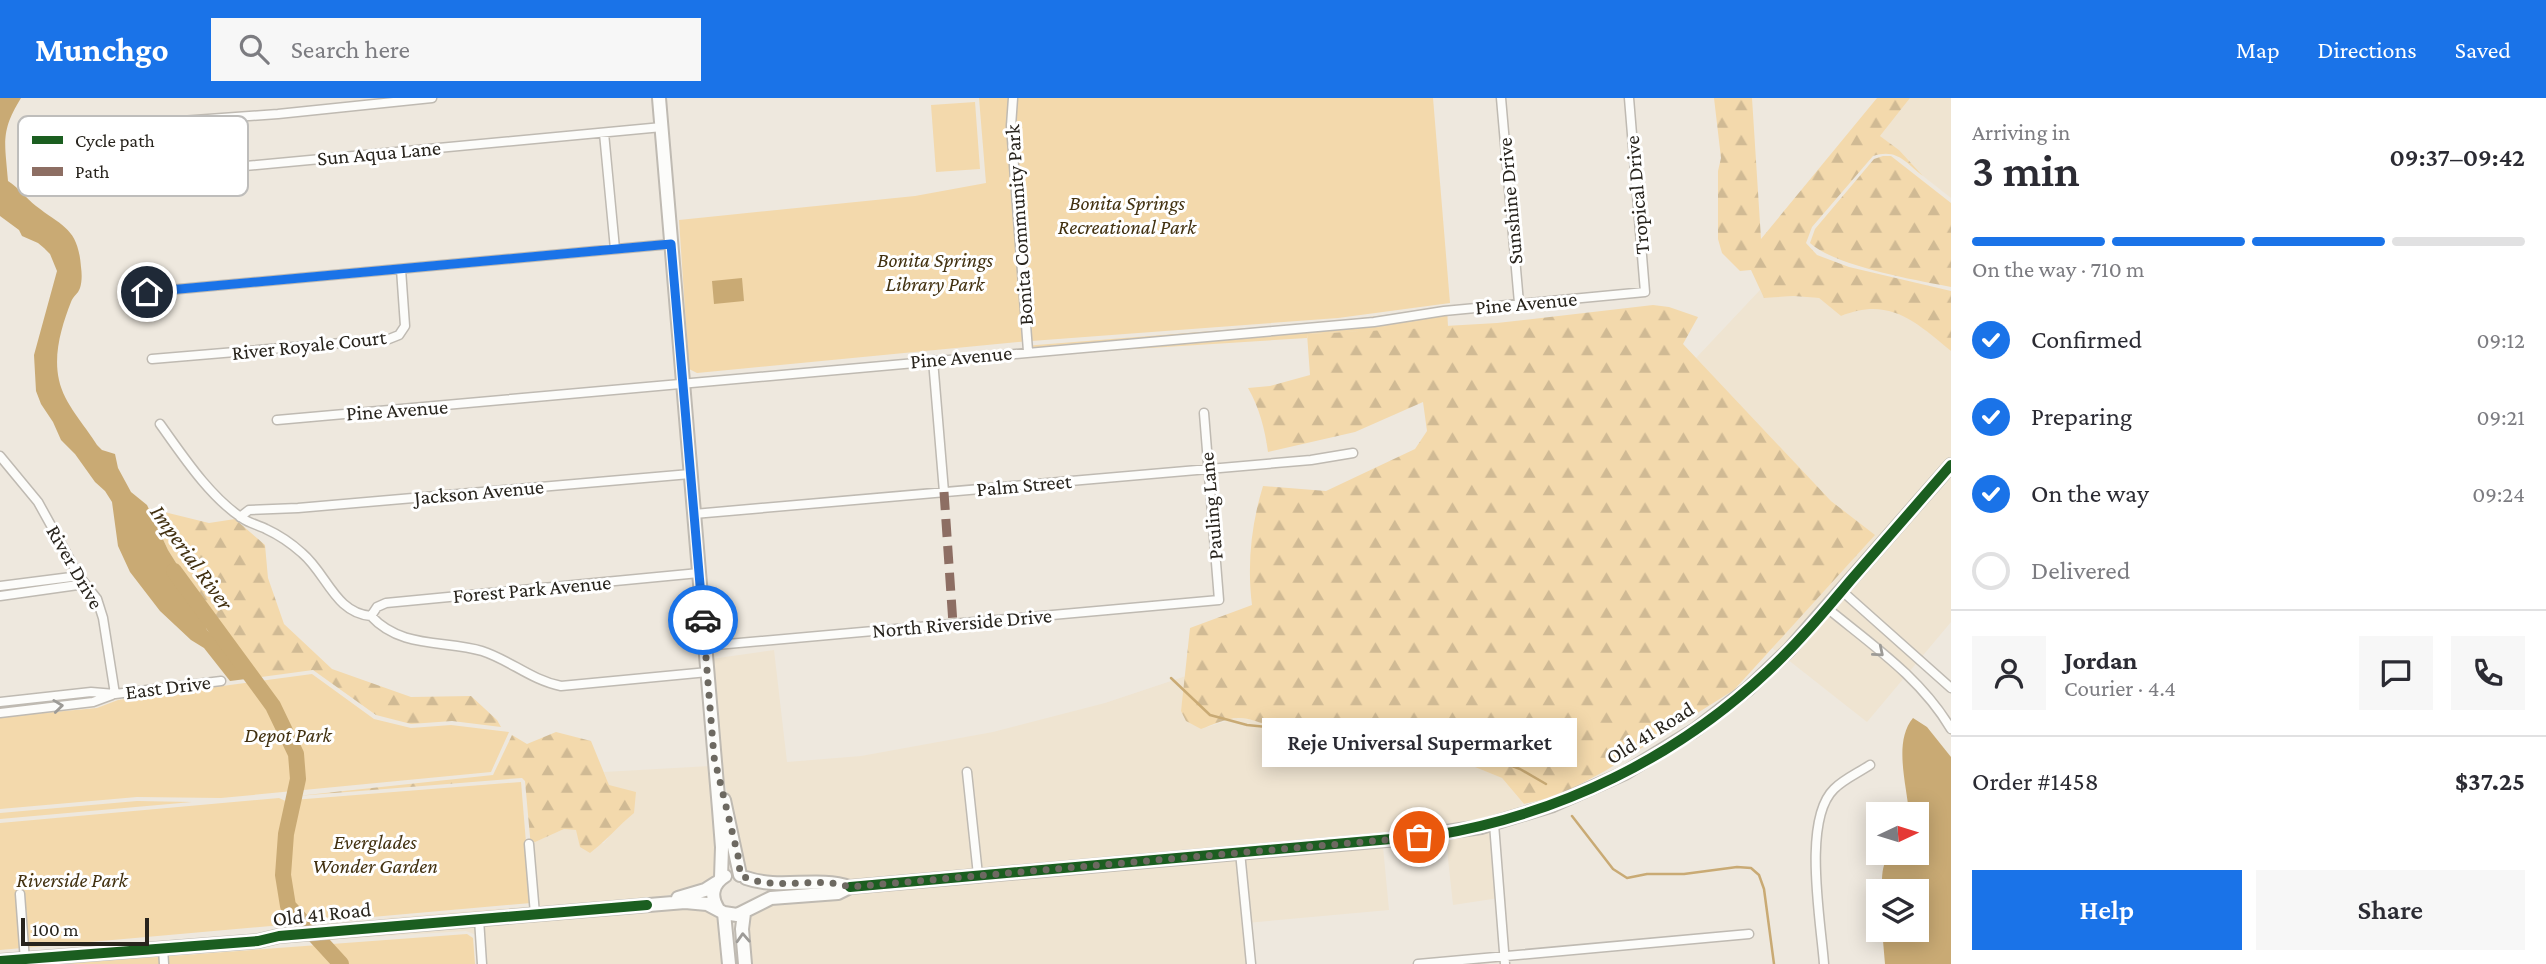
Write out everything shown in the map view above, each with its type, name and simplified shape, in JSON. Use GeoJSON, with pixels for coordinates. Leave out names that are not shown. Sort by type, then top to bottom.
{"type":"FeatureCollection","features":[{"type":"Feature","properties":{"kind":"street"},"geometry":{"type":"LineString","coordinates":[[248,116],[432,98]]}},
{"type":"Feature","properties":{"kind":"street"},"geometry":{"type":"LineString","coordinates":[[659,98],[722,847],[713,897],[721,911],[729,964]]}},
{"type":"Feature","properties":{"kind":"street","name":"Bonita Community Park"},"geometry":{"type":"LineString","coordinates":[[1013,98],[1011,125],[1028,351]]}},
{"type":"Feature","properties":{"kind":"street","name":"Sunshine Drive"},"geometry":{"type":"LineString","coordinates":[[1501,98],[1518,303]]}},
{"type":"Feature","properties":{"kind":"street","name":"Tropical Drive"},"geometry":{"type":"LineString","coordinates":[[1629,98],[1645,292]]}},
{"type":"Feature","properties":{"kind":"street","name":"Sun Aqua Lane"},"geometry":{"type":"LineString","coordinates":[[248,166],[662,127]]}},
{"type":"Feature","properties":{"kind":"street"},"geometry":{"type":"LineString","coordinates":[[604,132],[615,250]]}},
{"type":"Feature","properties":{"kind":"street"},"geometry":{"type":"LineString","coordinates":[[147,292],[671,244]]}},
{"type":"Feature","properties":{"kind":"street","name":"River Royale Court"},"geometry":{"type":"LineString","coordinates":[[152,359],[389,339],[399,335],[405,326],[401,269]]}},
{"type":"Feature","properties":{"kind":"street","name":"Pine Avenue"},"geometry":{"type":"LineString","coordinates":[[277,420],[1374,322],[1444,311],[1645,292]]}},
{"type":"Feature","properties":{"kind":"street"},"geometry":{"type":"LineString","coordinates":[[933,360],[944,492]]}},
{"type":"Feature","properties":{"kind":"street","name":"Pauling Lane"},"geometry":{"type":"LineString","coordinates":[[1204,413],[1219,600]]}},
{"type":"Feature","properties":{"kind":"street"},"geometry":{"type":"LineString","coordinates":[[160,424],[205,482],[240,517],[265,528],[306,556],[345,606],[362,615],[372,616],[377,623],[418,642],[480,650],[540,681],[561,686],[708,672]]}},
{"type":"Feature","properties":{"kind":"street","name":"Palm Street"},"geometry":{"type":"LineString","coordinates":[[694,514],[1311,460],[1353,453]]}},
{"type":"Feature","properties":{"kind":"street","name":"River Drive"},"geometry":{"type":"LineString","coordinates":[[0,456],[38,502],[79,576],[97,599],[103,618],[115,694]]}},
{"type":"Feature","properties":{"kind":"street","name":"Old 41 Road"},"geometry":{"type":"LineString","coordinates":[[746,911],[771,898],[838,892],[850,887],[1398,839],[1494,824],[1553,805],[1603,784],[1657,754],[1695,730],[1748,689],[1790,650],[1951,465]]}},
{"type":"Feature","properties":{"kind":"street","name":"Jackson Avenue"},"geometry":{"type":"LineString","coordinates":[[240,517],[249,510],[690,474]]}},
{"type":"Feature","properties":{"kind":"street"},"geometry":{"type":"LineString","coordinates":[[265,528],[268,510]]}},
{"type":"Feature","properties":{"kind":"street","name":"Forest Park Avenue"},"geometry":{"type":"LineString","coordinates":[[372,616],[377,607],[386,603],[699,573]]}},
{"type":"Feature","properties":{"kind":"street"},"geometry":{"type":"LineString","coordinates":[[0,586],[79,576]]}},
{"type":"Feature","properties":{"kind":"street"},"geometry":{"type":"LineString","coordinates":[[0,596],[85,584]]}},
{"type":"Feature","properties":{"kind":"street"},"geometry":{"type":"LineString","coordinates":[[1842,591],[1951,688]]}},
{"type":"Feature","properties":{"kind":"street","name":"North Riverside Drive"},"geometry":{"type":"LineString","coordinates":[[705,646],[1219,600]]}},
{"type":"Feature","properties":{"kind":"street"},"geometry":{"type":"LineString","coordinates":[[1827,608],[1918,684],[1947,714],[1951,729]]}},
{"type":"Feature","properties":{"kind":"street","name":"East Drive"},"geometry":{"type":"LineString","coordinates":[[0,702],[91,692],[115,694],[221,681]]}},
{"type":"Feature","properties":{"kind":"street","name":"East Drive"},"geometry":{"type":"LineString","coordinates":[[0,713],[93,702],[115,694]]}},
{"type":"Feature","properties":{"kind":"street"},"geometry":{"type":"LineString","coordinates":[[714,757],[743,876],[753,889],[754,896],[746,911],[742,929],[745,964]]}},
{"type":"Feature","properties":{"kind":"street"},"geometry":{"type":"LineString","coordinates":[[1824,964],[1816,829],[1823,807],[1834,789],[1870,765]]}},
{"type":"Feature","properties":{"kind":"street"},"geometry":{"type":"LineString","coordinates":[[967,772],[978,875]]}},
{"type":"Feature","properties":{"kind":"street"},"geometry":{"type":"LineString","coordinates":[[1494,824],[1505,960]]}},
{"type":"Feature","properties":{"kind":"street"},"geometry":{"type":"LineString","coordinates":[[529,844],[535,914]]}},
{"type":"Feature","properties":{"kind":"street"},"geometry":{"type":"LineString","coordinates":[[1240,852],[1251,964]]}},
{"type":"Feature","properties":{"kind":"street"},"geometry":{"type":"LineString","coordinates":[[718,881],[733,874],[743,876]]}},
{"type":"Feature","properties":{"kind":"street","name":"Old 41 Road"},"geometry":{"type":"LineString","coordinates":[[743,876],[762,884],[835,882],[850,887]]}},
{"type":"Feature","properties":{"kind":"street","name":"Old 41 Road"},"geometry":{"type":"LineString","coordinates":[[647,905],[705,890],[718,881]]}},
{"type":"Feature","properties":{"kind":"street"},"geometry":{"type":"LineString","coordinates":[[20,894],[25,958]]}},
{"type":"Feature","properties":{"kind":"street","name":"Old 41 Road"},"geometry":{"type":"LineString","coordinates":[[0,961],[247,935],[337,932],[685,902],[707,904],[721,911]]}},
{"type":"Feature","properties":{"kind":"street"},"geometry":{"type":"LineString","coordinates":[[721,911],[737,915],[746,911]]}},
{"type":"Feature","properties":{"kind":"street"},"geometry":{"type":"LineString","coordinates":[[479,919],[482,964]]}},
{"type":"Feature","properties":{"kind":"street"},"geometry":{"type":"LineString","coordinates":[[1418,964],[1505,960],[1749,934]]}},
{"type":"Feature","properties":{"kind":"street","name":"Old 41 Road"},"geometry":{"type":"LineString","coordinates":[[0,954],[25,958],[258,941],[279,936]]}},
{"type":"Feature","properties":{"kind":"street"},"geometry":{"type":"LineString","coordinates":[[163,948],[164,964]]}},
{"type":"Feature","properties":{"kind":"shaded area"},"geometry":{"type":"Polygon","coordinates":[[[0,98],[21,98],[5,138],[8,181],[18,189],[18,196],[25,196],[73,236],[82,272],[81,286],[68,311],[58,350],[57,370],[62,389],[70,406],[97,445],[102,450],[115,454],[118,468],[131,492],[147,505],[168,550],[183,574],[192,607],[202,617],[207,630],[212,634],[225,636],[233,655],[254,678],[230,681],[204,648],[191,640],[160,611],[130,572],[118,546],[112,502],[61,440],[36,391],[34,355],[57,271],[50,254],[44,248],[22,236],[19,230],[0,216],[0,98]]]}},
{"type":"Feature","properties":{"kind":"shaded area"},"geometry":{"type":"Polygon","coordinates":[[[1910,98],[1951,98],[1951,198],[1880,136],[1910,98]]]}},
{"type":"Feature","properties":{"kind":"shaded area"},"geometry":{"type":"Polygon","coordinates":[[[742,278],[744,301],[714,304],[712,281],[742,278]]]}},
{"type":"Feature","properties":{"kind":"shaded area"},"geometry":{"type":"Polygon","coordinates":[[[1760,290],[1764,298],[1819,298],[1841,316],[1858,309],[1886,309],[1914,320],[1951,351],[1951,458],[1779,653],[1772,648],[1874,535],[1831,501],[1696,358],[1760,290]]]}},
{"type":"Feature","properties":{"kind":"shaded area"},"geometry":{"type":"Polygon","coordinates":[[[1951,472],[1951,622],[1867,722],[1787,659],[1951,472]]]}},
{"type":"Feature","properties":{"kind":"shaded area"},"geometry":{"type":"Polygon","coordinates":[[[774,650],[787,762],[861,756],[993,732],[1105,703],[1186,676],[1181,711],[1201,729],[1236,718],[1253,720],[1288,733],[1309,733],[1334,742],[1414,746],[1438,752],[1502,778],[1523,803],[1514,812],[1492,819],[1435,830],[853,882],[784,880],[749,874],[745,871],[719,757],[711,659],[774,650]]]}},
{"type":"Feature","properties":{"kind":"shaded area"},"geometry":{"type":"Polygon","coordinates":[[[1913,718],[1927,727],[1951,757],[1951,964],[1885,964],[1883,942],[1929,942],[1929,879],[1882,879],[1884,865],[1929,865],[1929,802],[1907,802],[1902,751],[1907,728],[1913,718]]]}},
{"type":"Feature","properties":{"kind":"shaded area"},"geometry":{"type":"Polygon","coordinates":[[[710,766],[717,847],[716,876],[702,886],[646,901],[380,923],[385,918],[532,906],[533,843],[564,829],[577,830],[580,847],[604,843],[616,827],[633,813],[609,785],[604,772],[710,766]]]}},
{"type":"Feature","properties":{"kind":"shaded area"},"geometry":{"type":"Polygon","coordinates":[[[1501,826],[1492,835],[1499,898],[1453,905],[1446,840],[1383,847],[1389,910],[1246,923],[1250,964],[750,964],[747,929],[750,914],[772,903],[850,892],[1501,826]]]}},
{"type":"Feature","properties":{"kind":"shaded area"},"geometry":{"type":"Polygon","coordinates":[[[684,907],[705,909],[719,916],[724,964],[480,964],[476,935],[466,931],[322,940],[319,937],[684,907]]]}},
{"type":"Feature","properties":{"kind":"green space","name":"Bonita Springs Recreational Park"},"geometry":{"type":"Polygon","coordinates":[[[979,98],[1433,98],[1450,303],[1338,318],[1018,342],[697,373],[689,369],[679,220],[915,196],[986,183],[979,98]]]}},
{"type":"Feature","properties":{"kind":"green space"},"geometry":{"type":"Polygon","coordinates":[[[1714,98],[1752,98],[1761,239],[1877,98],[1910,98],[1880,136],[1899,150],[1923,176],[1895,155],[1873,156],[1812,227],[1806,243],[1817,255],[1849,267],[1951,291],[1951,351],[1926,330],[1901,315],[1888,311],[1874,309],[1841,316],[1819,298],[1764,298],[1751,270],[1740,271],[1722,253],[1718,239],[1718,171],[1721,158],[1714,98]]]}},
{"type":"Feature","properties":{"kind":"green space"},"geometry":{"type":"Polygon","coordinates":[[[975,102],[980,169],[936,172],[931,105],[975,102]]]}},
{"type":"Feature","properties":{"kind":"green space"},"geometry":{"type":"Polygon","coordinates":[[[1891,156],[1951,203],[1951,287],[1856,265],[1838,259],[1810,243],[1815,229],[1874,159],[1891,156]]]}},
{"type":"Feature","properties":{"kind":"green space"},"geometry":{"type":"Polygon","coordinates":[[[1653,305],[1669,307],[1698,317],[1683,344],[1831,501],[1875,535],[1734,690],[1605,771],[1558,796],[1524,804],[1502,778],[1438,752],[1414,746],[1334,742],[1332,745],[1316,736],[1286,732],[1244,718],[1229,719],[1201,729],[1186,721],[1181,711],[1190,628],[1252,605],[1251,545],[1263,486],[1326,491],[1415,449],[1427,431],[1423,402],[1355,432],[1268,452],[1261,419],[1248,388],[1270,386],[1310,375],[1307,334],[1497,323],[1653,305]]]}},
{"type":"Feature","properties":{"kind":"green space"},"geometry":{"type":"Polygon","coordinates":[[[1447,307],[1448,327],[1307,334],[1307,338],[1024,356],[1024,346],[1338,321],[1447,307]]]}},
{"type":"Feature","properties":{"kind":"green space"},"geometry":{"type":"Polygon","coordinates":[[[148,508],[209,523],[235,519],[265,545],[268,578],[284,624],[332,669],[411,697],[471,696],[501,727],[452,721],[411,724],[376,715],[313,670],[254,678],[233,655],[229,642],[207,630],[192,608],[183,574],[148,508]]]}},
{"type":"Feature","properties":{"kind":"green space","name":"Depot Park"},"geometry":{"type":"Polygon","coordinates":[[[312,674],[374,719],[411,728],[451,725],[509,732],[491,772],[221,798],[137,797],[0,809],[0,717],[97,708],[118,700],[312,674]]]}},
{"type":"Feature","properties":{"kind":"green space"},"geometry":{"type":"Polygon","coordinates":[[[556,732],[591,741],[609,785],[636,792],[634,813],[590,853],[580,847],[576,830],[564,829],[533,843],[531,848],[525,781],[522,778],[297,796],[493,775],[512,735],[527,744],[556,732]]]}},
{"type":"Feature","properties":{"kind":"green space"},"geometry":{"type":"Polygon","coordinates":[[[521,782],[531,903],[0,950],[0,823],[279,798],[292,804],[293,800],[521,782]]]}},
{"type":"Feature","properties":{"kind":"green space"},"geometry":{"type":"Polygon","coordinates":[[[137,801],[192,802],[0,819],[0,813],[137,801]]]}},
{"type":"Feature","properties":{"kind":"green space"},"geometry":{"type":"Polygon","coordinates":[[[467,934],[473,938],[475,964],[63,964],[467,934]]]}},
{"type":"Feature","properties":{"kind":"waterway","name":"Imperial River"},"geometry":{"type":"LineString","coordinates":[[174,571],[273,706],[296,754],[298,779],[286,834],[283,875],[288,906],[341,964]]}},
{"type":"Feature","properties":{"kind":"waterway"},"geometry":{"type":"LineString","coordinates":[[1171,678],[1210,715],[1247,725],[1459,746],[1520,769],[1546,784]]}},
{"type":"Feature","properties":{"kind":"waterway"},"geometry":{"type":"LineString","coordinates":[[1572,816],[1613,869],[1627,878],[1647,874],[1684,874],[1737,867],[1751,868],[1759,875],[1764,889],[1774,964]]}},
{"type":"Feature","properties":{"kind":"marked path"},"geometry":{"type":"LineString","coordinates":[[944,492],[953,624]]}},
{"type":"Feature","properties":{"kind":"cycle path"},"geometry":{"type":"LineString","coordinates":[[850,887],[1436,835],[1527,813],[1571,797],[1655,756],[1695,730],[1768,671],[1951,465]]}},
{"type":"Feature","properties":{"kind":"cycle path"},"geometry":{"type":"LineString","coordinates":[[0,961],[258,941],[279,936],[647,905]]}},
{"type":"Feature","properties":{"kind":"way so far"},"geometry":{"type":"LineString","coordinates":[[703,620],[714,757],[739,860],[740,875],[762,884],[835,882],[850,887],[1419,837]]}},
{"type":"Feature","properties":{"kind":"place","name":"Reje Universal Supermarket"},"geometry":{"type":"Point","coordinates":[1419,837]}},
{"type":"Feature","properties":{"kind":"route"},"geometry":{"type":"LineString","coordinates":[[147,292],[671,244],[703,620]]}},
{"type":"Feature","properties":{"kind":"park label","name":"Bonita Springs Library Park"},"geometry":{"type":"Point","coordinates":[935,272]}},
{"type":"Feature","properties":{"kind":"park label","name":"Everglades Wonder Garden"},"geometry":{"type":"Point","coordinates":[375,854]}},
{"type":"Feature","properties":{"kind":"park label","name":"Riverside Park"},"geometry":{"type":"Point","coordinates":[72,880]}}]}
